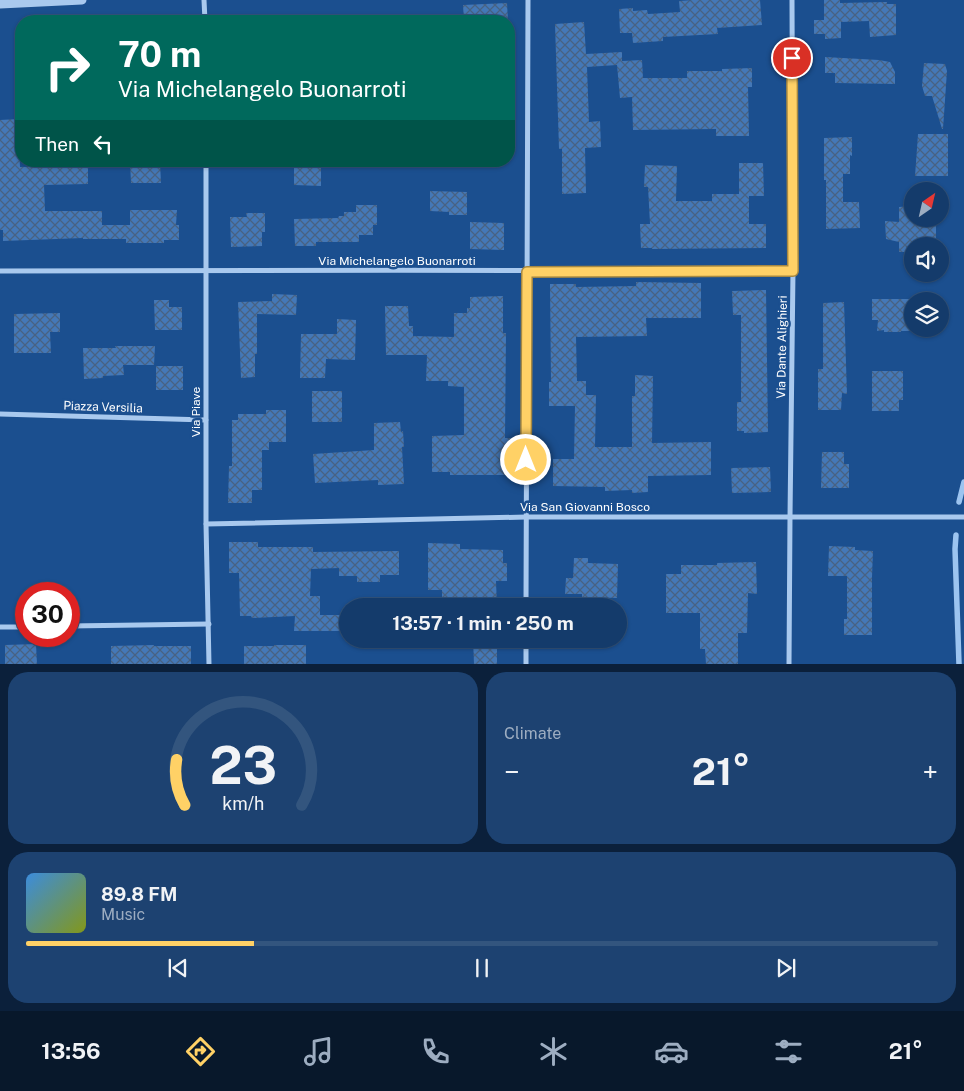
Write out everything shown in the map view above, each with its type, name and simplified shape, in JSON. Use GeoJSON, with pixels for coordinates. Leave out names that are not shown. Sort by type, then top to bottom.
{"type":"FeatureCollection","features":[{"type":"Feature","properties":{"kind":"street"},"geometry":{"type":"LineString","coordinates":[[0,4],[82,0]]}},
{"type":"Feature","properties":{"kind":"street"},"geometry":{"type":"LineString","coordinates":[[204,0],[204,15]]}},
{"type":"Feature","properties":{"kind":"street"},"geometry":{"type":"LineString","coordinates":[[526,598],[528,0]]}},
{"type":"Feature","properties":{"kind":"street","name":"Via Dante Alighieri"},"geometry":{"type":"LineString","coordinates":[[789,664],[793,271],[792,0]]}},
{"type":"Feature","properties":{"kind":"street","name":"Via Piave"},"geometry":{"type":"LineString","coordinates":[[206,167],[206,524],[209,664]]}},
{"type":"Feature","properties":{"kind":"street","name":"Via Michelangelo Buonarroti"},"geometry":{"type":"LineString","coordinates":[[0,271],[206,269],[527,272],[793,271]]}},
{"type":"Feature","properties":{"kind":"street","name":"Piazza Versilia"},"geometry":{"type":"LineString","coordinates":[[0,414],[206,420]]}},
{"type":"Feature","properties":{"kind":"street","name":"Via San Giovanni Bosco"},"geometry":{"type":"LineString","coordinates":[[206,524],[526,517],[964,517]]}},
{"type":"Feature","properties":{"kind":"street"},"geometry":{"type":"LineString","coordinates":[[80,626],[209,624]]}},
{"type":"Feature","properties":{"kind":"street"},"geometry":{"type":"LineString","coordinates":[[0,627],[15,627]]}},
{"type":"Feature","properties":{"kind":"street"},"geometry":{"type":"LineString","coordinates":[[526,648],[526,664]]}},
{"type":"Feature","properties":{"kind":"building"},"geometry":{"type":"Polygon","coordinates":[[[760,0],[762,25],[717,28],[718,34],[663,37],[663,41],[633,43],[632,33],[620,33],[619,9],[647,10],[648,14],[680,12],[679,1],[760,0]]]}},
{"type":"Feature","properties":{"kind":"building"},"geometry":{"type":"Polygon","coordinates":[[[824,0],[840,0],[840,3],[887,2],[887,4],[896,4],[896,35],[870,37],[869,21],[841,22],[841,38],[825,39],[825,34],[814,34],[814,20],[824,20],[824,0]]]}},
{"type":"Feature","properties":{"kind":"building"},"geometry":{"type":"Polygon","coordinates":[[[507,3],[508,15],[464,15],[463,5],[507,3]]]}},
{"type":"Feature","properties":{"kind":"building"},"geometry":{"type":"Polygon","coordinates":[[[584,22],[586,54],[622,52],[622,61],[642,60],[643,78],[687,78],[687,71],[722,71],[722,69],[752,68],[752,87],[748,87],[749,136],[716,136],[716,129],[633,130],[632,97],[620,98],[617,65],[587,67],[589,122],[600,121],[601,147],[585,148],[586,193],[562,194],[562,149],[559,149],[555,24],[584,22]]]}},
{"type":"Feature","properties":{"kind":"building"},"geometry":{"type":"Polygon","coordinates":[[[825,57],[890,62],[895,72],[895,84],[835,83],[835,73],[825,73],[825,57]]]}},
{"type":"Feature","properties":{"kind":"building"},"geometry":{"type":"Polygon","coordinates":[[[924,63],[945,64],[947,71],[943,129],[932,96],[925,96],[922,86],[924,63]]]}},
{"type":"Feature","properties":{"kind":"building"},"geometry":{"type":"Polygon","coordinates":[[[15,119],[15,167],[88,167],[88,184],[44,185],[45,211],[102,211],[102,225],[130,225],[130,210],[177,210],[176,225],[179,225],[179,240],[164,240],[164,243],[126,243],[126,239],[83,238],[3,241],[3,230],[0,230],[0,120],[15,119]]]}},
{"type":"Feature","properties":{"kind":"building"},"geometry":{"type":"Polygon","coordinates":[[[918,134],[948,134],[948,176],[915,176],[918,134]]]}},
{"type":"Feature","properties":{"kind":"building"},"geometry":{"type":"Polygon","coordinates":[[[852,137],[850,174],[843,174],[843,202],[859,202],[860,228],[826,229],[824,138],[852,137]]]}},
{"type":"Feature","properties":{"kind":"building"},"geometry":{"type":"Polygon","coordinates":[[[739,163],[763,163],[764,196],[749,196],[749,224],[766,224],[766,248],[641,248],[640,224],[650,224],[648,187],[644,187],[645,165],[677,166],[676,201],[712,201],[712,194],[739,194],[739,163]]]}},
{"type":"Feature","properties":{"kind":"building"},"geometry":{"type":"Polygon","coordinates":[[[130,167],[160,167],[161,183],[131,183],[130,167]]]}},
{"type":"Feature","properties":{"kind":"building"},"geometry":{"type":"Polygon","coordinates":[[[294,167],[321,167],[321,186],[294,185],[294,167]]]}},
{"type":"Feature","properties":{"kind":"building"},"geometry":{"type":"Polygon","coordinates":[[[430,191],[467,192],[467,215],[449,215],[449,212],[430,211],[430,191]]]}},
{"type":"Feature","properties":{"kind":"building"},"geometry":{"type":"Polygon","coordinates":[[[356,205],[377,205],[377,225],[373,225],[373,235],[359,235],[359,242],[316,242],[316,246],[295,246],[294,219],[338,218],[339,216],[344,216],[344,212],[356,212],[356,205]]]}},
{"type":"Feature","properties":{"kind":"building"},"geometry":{"type":"Polygon","coordinates":[[[899,207],[904,207],[904,228],[936,228],[936,237],[904,237],[904,252],[899,252],[899,242],[886,239],[885,221],[899,222],[899,207]]]}},
{"type":"Feature","properties":{"kind":"building"},"geometry":{"type":"Polygon","coordinates":[[[246,213],[265,213],[265,232],[262,232],[262,246],[231,247],[230,217],[247,217],[246,213]]]}},
{"type":"Feature","properties":{"kind":"building"},"geometry":{"type":"Polygon","coordinates":[[[470,222],[504,223],[504,250],[470,249],[470,222]]]}},
{"type":"Feature","properties":{"kind":"building"},"geometry":{"type":"Polygon","coordinates":[[[636,282],[701,283],[701,318],[646,318],[647,336],[576,337],[577,381],[586,381],[586,395],[596,395],[595,447],[632,447],[632,396],[635,396],[635,375],[653,376],[652,443],[711,442],[711,475],[648,476],[648,492],[632,493],[632,490],[605,491],[605,487],[553,486],[553,459],[574,459],[575,406],[549,406],[549,382],[551,382],[550,284],[576,284],[576,287],[636,286],[636,282]]]}},
{"type":"Feature","properties":{"kind":"building"},"geometry":{"type":"Polygon","coordinates":[[[766,290],[768,432],[744,433],[744,431],[737,431],[737,402],[741,402],[741,315],[733,315],[732,291],[766,290]]]}},
{"type":"Feature","properties":{"kind":"building"},"geometry":{"type":"Polygon","coordinates":[[[272,294],[297,295],[296,315],[257,314],[255,377],[241,378],[238,302],[272,301],[272,294]]]}},
{"type":"Feature","properties":{"kind":"building"},"geometry":{"type":"Polygon","coordinates":[[[503,296],[503,333],[506,333],[505,438],[511,438],[511,473],[508,473],[508,475],[450,475],[450,472],[432,472],[432,436],[464,435],[464,387],[448,386],[448,381],[426,381],[427,355],[386,355],[385,306],[408,306],[409,326],[413,326],[413,336],[454,337],[454,313],[467,313],[467,308],[470,308],[470,297],[503,296]]]}},
{"type":"Feature","properties":{"kind":"building"},"geometry":{"type":"Polygon","coordinates":[[[872,299],[904,299],[904,331],[877,331],[878,320],[872,320],[872,299]]]}},
{"type":"Feature","properties":{"kind":"building"},"geometry":{"type":"Polygon","coordinates":[[[154,300],[169,300],[169,307],[182,307],[182,330],[155,330],[154,300]]]}},
{"type":"Feature","properties":{"kind":"building"},"geometry":{"type":"Polygon","coordinates":[[[844,302],[847,394],[842,393],[841,410],[818,410],[818,369],[823,369],[823,303],[844,302]]]}},
{"type":"Feature","properties":{"kind":"building"},"geometry":{"type":"Polygon","coordinates":[[[60,313],[60,332],[50,332],[51,353],[14,353],[14,314],[60,313]]]}},
{"type":"Feature","properties":{"kind":"building"},"geometry":{"type":"Polygon","coordinates":[[[337,319],[356,320],[355,360],[326,359],[325,378],[300,378],[301,334],[337,334],[337,319]]]}},
{"type":"Feature","properties":{"kind":"building"},"geometry":{"type":"Polygon","coordinates":[[[115,346],[155,346],[154,365],[123,365],[124,375],[84,379],[83,348],[116,348],[115,346]]]}},
{"type":"Feature","properties":{"kind":"building"},"geometry":{"type":"Polygon","coordinates":[[[156,366],[183,366],[183,390],[156,390],[156,366]]]}},
{"type":"Feature","properties":{"kind":"building"},"geometry":{"type":"Polygon","coordinates":[[[872,371],[903,371],[903,400],[899,400],[899,411],[872,411],[872,371]]]}},
{"type":"Feature","properties":{"kind":"building"},"geometry":{"type":"Polygon","coordinates":[[[312,391],[342,391],[342,422],[312,422],[312,391]]]}},
{"type":"Feature","properties":{"kind":"building"},"geometry":{"type":"Polygon","coordinates":[[[266,410],[286,410],[286,442],[269,442],[269,450],[262,450],[262,490],[252,490],[252,503],[228,503],[229,466],[232,466],[232,420],[238,420],[238,414],[266,414],[266,410]]]}},
{"type":"Feature","properties":{"kind":"building"},"geometry":{"type":"Polygon","coordinates":[[[400,422],[401,432],[403,431],[404,484],[378,485],[378,480],[315,483],[313,454],[374,450],[374,423],[400,422]]]}},
{"type":"Feature","properties":{"kind":"building"},"geometry":{"type":"Polygon","coordinates":[[[822,452],[844,452],[844,464],[849,464],[849,488],[821,488],[822,452]]]}},
{"type":"Feature","properties":{"kind":"building"},"geometry":{"type":"Polygon","coordinates":[[[770,467],[771,492],[732,493],[731,468],[770,467]]]}},
{"type":"Feature","properties":{"kind":"building"},"geometry":{"type":"Polygon","coordinates":[[[229,542],[258,542],[258,547],[313,547],[313,552],[399,551],[399,575],[380,575],[380,582],[357,582],[357,576],[339,576],[339,568],[311,569],[310,596],[320,596],[320,615],[339,615],[339,631],[294,631],[295,616],[252,618],[251,616],[240,616],[239,573],[229,573],[229,542]]]}},
{"type":"Feature","properties":{"kind":"building"},"geometry":{"type":"Polygon","coordinates":[[[428,543],[460,544],[460,549],[503,550],[503,563],[507,563],[507,581],[496,581],[497,598],[442,598],[442,590],[428,590],[428,543]]]}},
{"type":"Feature","properties":{"kind":"building"},"geometry":{"type":"Polygon","coordinates":[[[829,546],[855,547],[855,550],[873,551],[872,635],[844,635],[844,619],[847,619],[847,576],[828,576],[829,546]]]}},
{"type":"Feature","properties":{"kind":"building"},"geometry":{"type":"Polygon","coordinates":[[[574,558],[588,558],[588,563],[618,564],[617,598],[582,597],[582,594],[565,594],[566,578],[573,578],[574,558]]]}},
{"type":"Feature","properties":{"kind":"building"},"geometry":{"type":"Polygon","coordinates":[[[756,562],[757,594],[748,593],[747,633],[738,633],[738,664],[706,664],[705,649],[700,649],[700,613],[666,613],[666,574],[681,574],[681,565],[756,562]]]}},
{"type":"Feature","properties":{"kind":"building"},"geometry":{"type":"Polygon","coordinates":[[[5,645],[36,647],[37,664],[5,664],[5,645]]]}},
{"type":"Feature","properties":{"kind":"building"},"geometry":{"type":"Polygon","coordinates":[[[306,645],[306,664],[244,664],[244,646],[306,645]]]}},
{"type":"Feature","properties":{"kind":"building"},"geometry":{"type":"Polygon","coordinates":[[[111,646],[191,646],[191,664],[111,664],[111,646]]]}},
{"type":"Feature","properties":{"kind":"building"},"geometry":{"type":"Polygon","coordinates":[[[473,648],[497,648],[497,664],[474,664],[473,648]]]}},
{"type":"Feature","properties":{"kind":"waterway"},"geometry":{"type":"LineString","coordinates":[[959,502],[964,482]]}},
{"type":"Feature","properties":{"kind":"waterway"},"geometry":{"type":"LineString","coordinates":[[956,535],[959,664]]}},
{"type":"Feature","properties":{"kind":"route"},"geometry":{"type":"LineString","coordinates":[[526,460],[527,272],[793,271],[792,58]]}}]}
